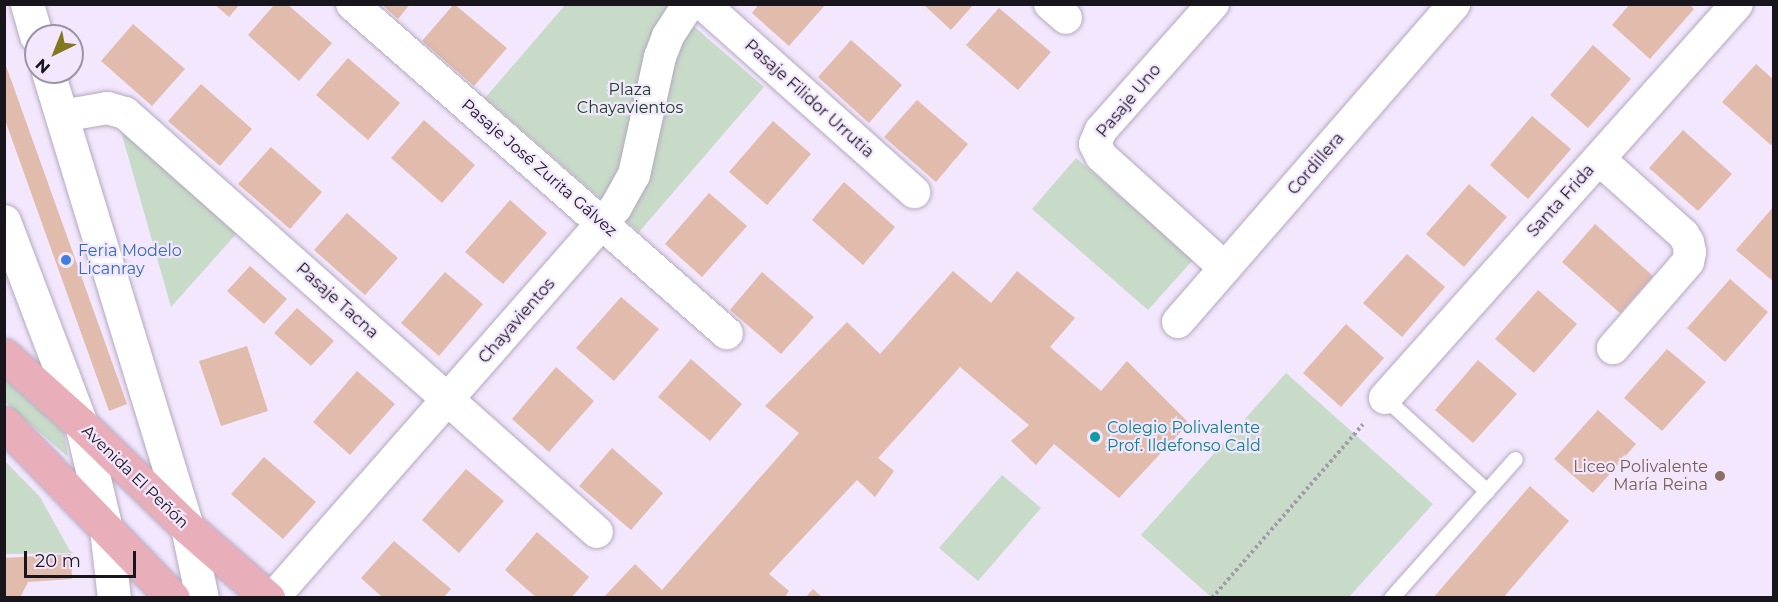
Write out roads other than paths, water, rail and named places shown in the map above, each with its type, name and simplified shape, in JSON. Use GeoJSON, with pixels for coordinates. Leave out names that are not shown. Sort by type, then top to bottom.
{"type":"FeatureCollection","features":[{"type":"Feature","properties":{"kind":"main road","name":"Avenida El Peñón"},"geometry":{"type":"LineString","coordinates":[[4,355],[81,424],[187,527],[268,597]]}},
{"type":"Feature","properties":{"kind":"main road"},"geometry":{"type":"LineString","coordinates":[[4,423],[173,597]]}},
{"type":"Feature","properties":{"kind":"street"},"geometry":{"type":"LineString","coordinates":[[27,4],[33,24]]}},
{"type":"Feature","properties":{"kind":"street","name":"Pasaje José Zurita Gálvez"},"geometry":{"type":"LineString","coordinates":[[352,4],[727,333]]}},
{"type":"Feature","properties":{"kind":"street","name":"Chayavientos"},"geometry":{"type":"LineString","coordinates":[[273,597],[616,207],[634,175],[660,57],[668,36],[688,4]]}},
{"type":"Feature","properties":{"kind":"street","name":"Pasaje Filidor Urrutia"},"geometry":{"type":"LineString","coordinates":[[704,4],[914,192]]}},
{"type":"Feature","properties":{"kind":"street","name":"Pasaje Uno"},"geometry":{"type":"LineString","coordinates":[[1213,4],[1101,130],[1095,144],[1101,156],[1225,268]]}},
{"type":"Feature","properties":{"kind":"street","name":"Cordillera"},"geometry":{"type":"LineString","coordinates":[[1178,322],[1454,4]]}},
{"type":"Feature","properties":{"kind":"street","name":"Santa Frida"},"geometry":{"type":"LineString","coordinates":[[1386,398],[1737,4]]}},
{"type":"Feature","properties":{"kind":"street"},"geometry":{"type":"LineString","coordinates":[[52,84],[187,527],[202,597]]}},
{"type":"Feature","properties":{"kind":"street","name":"Pasaje Tacna"},"geometry":{"type":"LineString","coordinates":[[62,116],[107,108],[124,113],[597,532]]}},
{"type":"Feature","properties":{"kind":"street"},"geometry":{"type":"LineString","coordinates":[[1599,159],[1683,234],[1690,252],[1688,262],[1613,348]]}},
{"type":"Feature","properties":{"kind":"street"},"geometry":{"type":"LineString","coordinates":[[4,221],[81,424],[106,529],[114,597]]}},
{"type":"Feature","properties":{"kind":"lane"},"geometry":{"type":"LineString","coordinates":[[1386,398],[1486,491]]}},
{"type":"Feature","properties":{"kind":"lane"},"geometry":{"type":"LineString","coordinates":[[1391,597],[1515,459]]}},
{"type":"Feature","properties":{"kind":"place","name":"Feria Modelo Licanray"},"geometry":{"type":"Point","coordinates":[66,260]}},
{"type":"Feature","properties":{"kind":"place","name":"Colegio Polivalente Prof. Ildefonso Cald"},"geometry":{"type":"Point","coordinates":[1095,437]}},
{"type":"Feature","properties":{"kind":"place","name":"Liceo Polivalente María Reina"},"geometry":{"type":"Point","coordinates":[1720,476]}},
{"type":"Feature","properties":{"kind":"park label","name":"Plaza Chayavientos"},"geometry":{"type":"Point","coordinates":[630,99]}}]}
